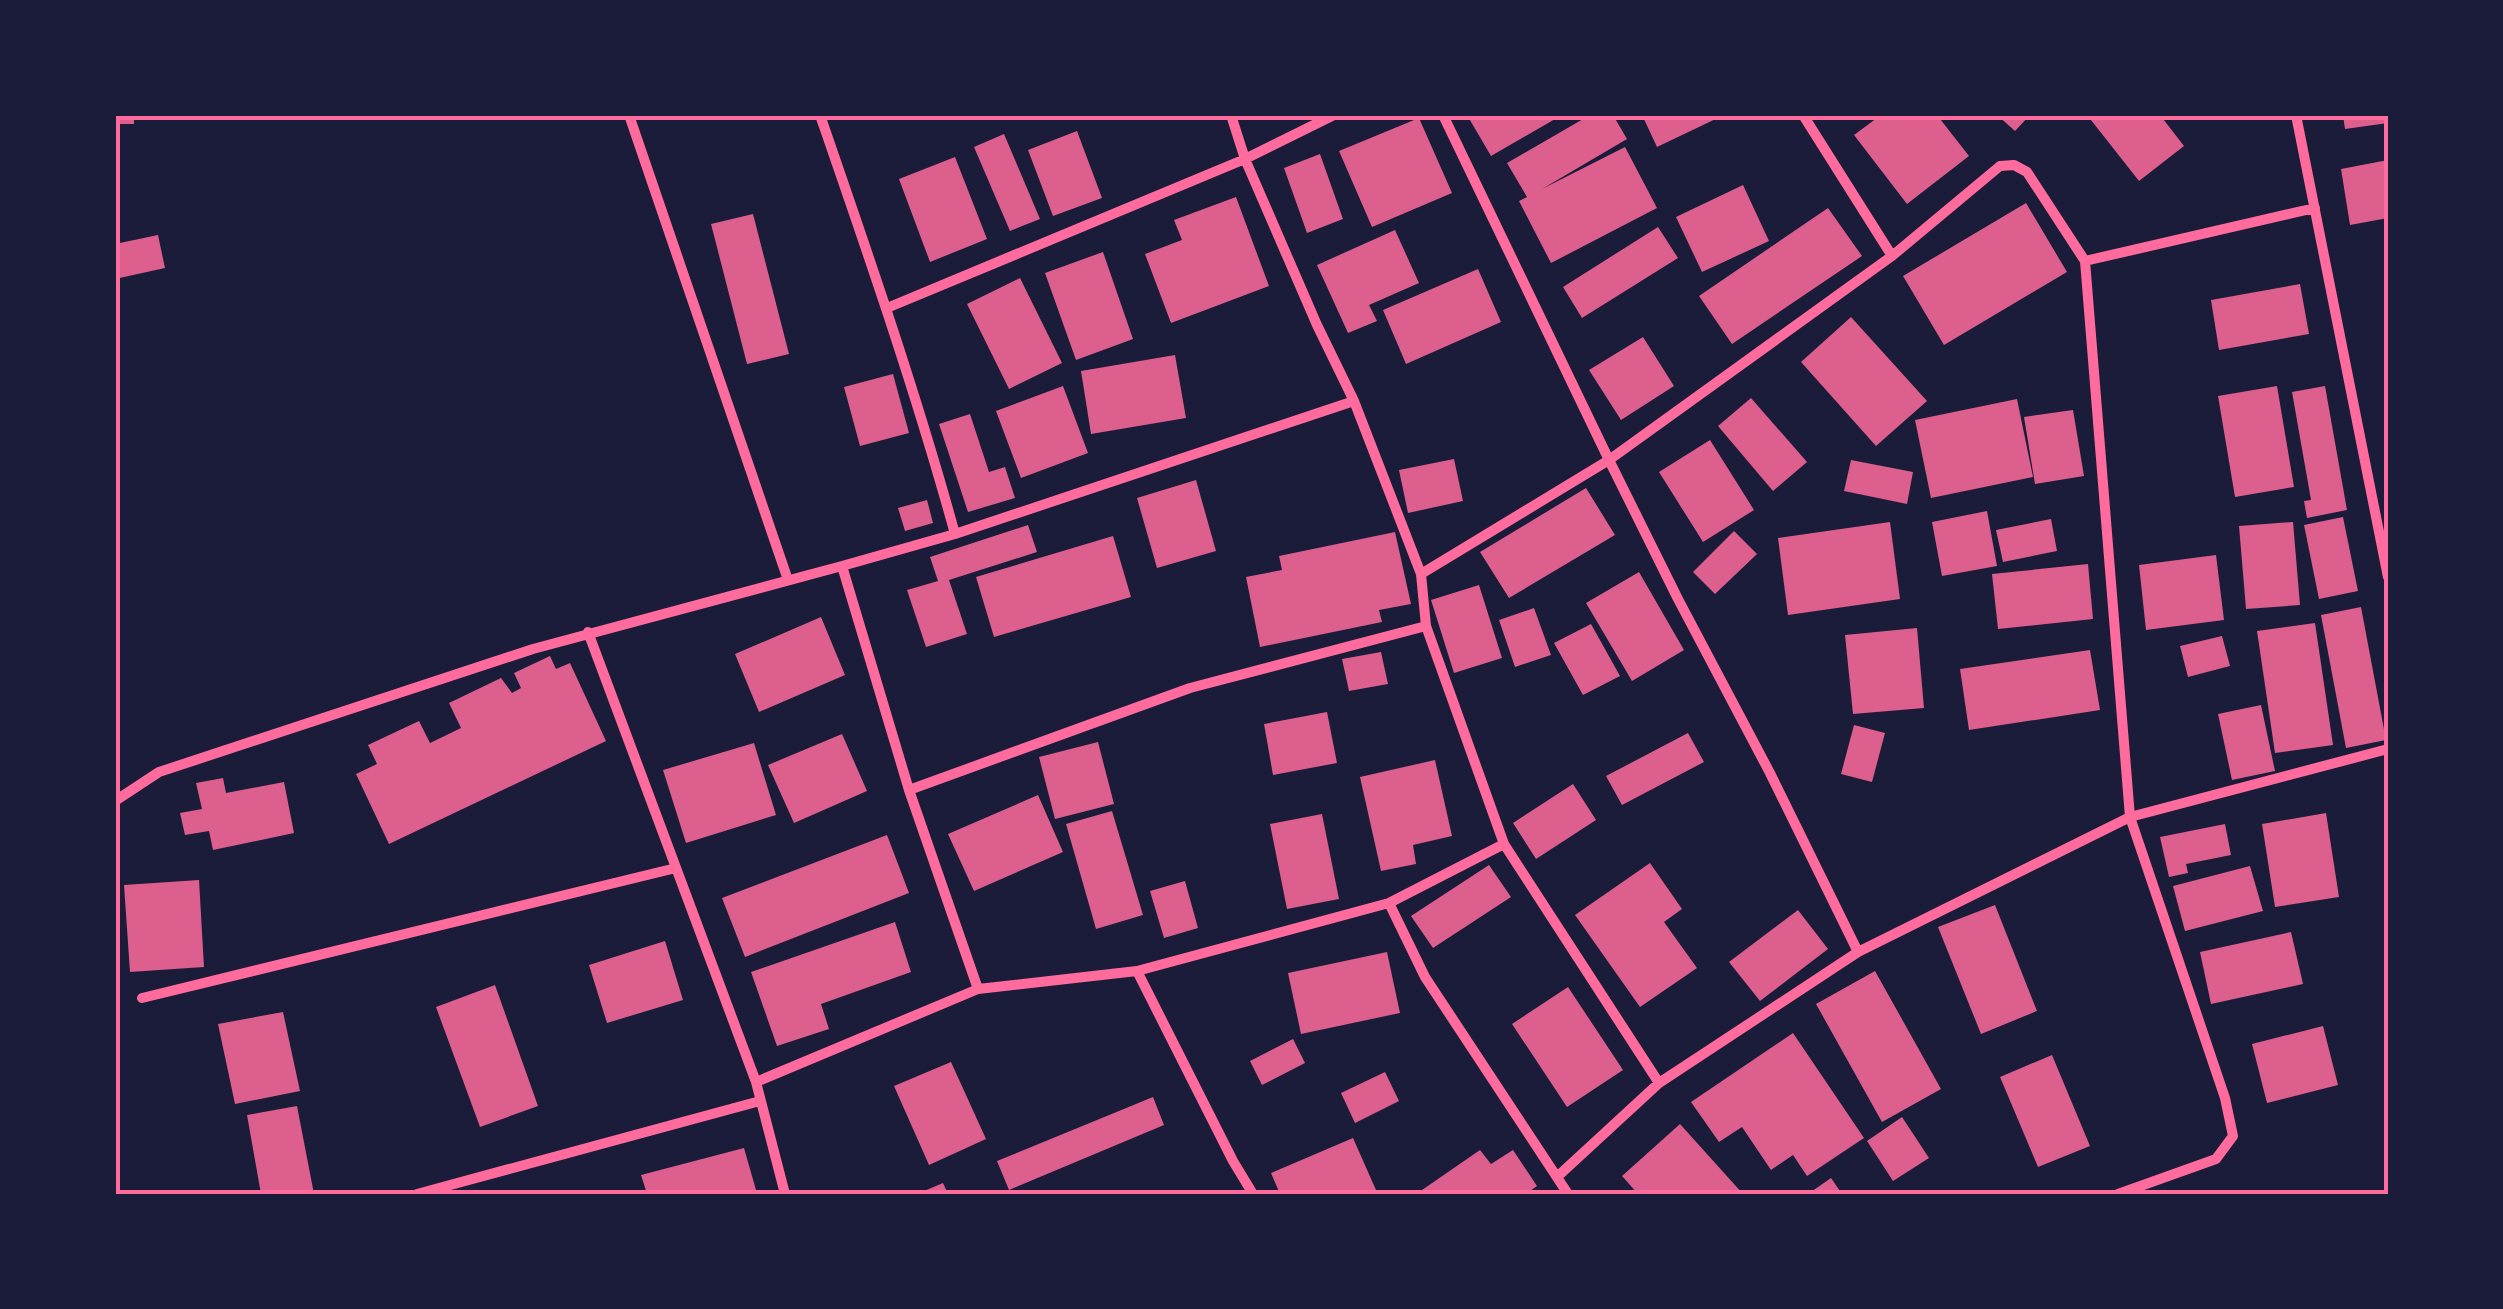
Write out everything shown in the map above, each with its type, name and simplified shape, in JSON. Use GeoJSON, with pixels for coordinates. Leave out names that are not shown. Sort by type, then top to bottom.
{"type":"FeatureCollection","features":[{"type":"Feature","properties":{"kind":"street"},"geometry":{"type":"LineString","coordinates":[[629,115],[788,580]]}},
{"type":"Feature","properties":{"kind":"street"},"geometry":{"type":"LineString","coordinates":[[820,115],[886,308],[956,534]]}},
{"type":"Feature","properties":{"kind":"street"},"geometry":{"type":"LineString","coordinates":[[1231,115],[1245,159],[1354,401],[1421,574],[1426,626],[1504,844],[1659,1083]]}},
{"type":"Feature","properties":{"kind":"street"},"geometry":{"type":"LineString","coordinates":[[886,308],[1245,159],[1334,115]]}},
{"type":"Feature","properties":{"kind":"street"},"geometry":{"type":"LineString","coordinates":[[1443,115],[1609,460],[1858,952]]}},
{"type":"Feature","properties":{"kind":"street"},"geometry":{"type":"LineString","coordinates":[[1803,115],[1892,256]]}},
{"type":"Feature","properties":{"kind":"street"},"geometry":{"type":"LineString","coordinates":[[2296,115],[2388,578]]}},
{"type":"Feature","properties":{"kind":"street"},"geometry":{"type":"LineString","coordinates":[[1421,574],[1609,460],[1892,256],[2000,166],[2014,165],[2027,172],[2085,262],[2130,817],[2225,1098],[2233,1136],[2216,1159],[2118,1194]]}},
{"type":"Feature","properties":{"kind":"street"},"geometry":{"type":"LineString","coordinates":[[2085,262],[2315,208]]}},
{"type":"Feature","properties":{"kind":"street"},"geometry":{"type":"LineString","coordinates":[[115,801],[160,772],[588,632],[956,534],[1354,401]]}},
{"type":"Feature","properties":{"kind":"street"},"geometry":{"type":"LineString","coordinates":[[842,566],[909,790],[978,989]]}},
{"type":"Feature","properties":{"kind":"street"},"geometry":{"type":"LineString","coordinates":[[909,790],[1190,688],[1426,626]]}},
{"type":"Feature","properties":{"kind":"street"},"geometry":{"type":"LineString","coordinates":[[588,632],[756,1082],[784,1194]]}},
{"type":"Feature","properties":{"kind":"street"},"geometry":{"type":"LineString","coordinates":[[1557,1177],[1659,1083],[1858,952],[2130,817],[2388,749]]}},
{"type":"Feature","properties":{"kind":"street"},"geometry":{"type":"LineString","coordinates":[[756,1082],[978,989],[1137,971],[1389,903],[1504,844]]}},
{"type":"Feature","properties":{"kind":"street"},"geometry":{"type":"LineString","coordinates":[[142,998],[676,868]]}},
{"type":"Feature","properties":{"kind":"street"},"geometry":{"type":"LineString","coordinates":[[1389,903],[1424,978],[1568,1194]]}},
{"type":"Feature","properties":{"kind":"street"},"geometry":{"type":"LineString","coordinates":[[1137,971],[1253,1194]]}},
{"type":"Feature","properties":{"kind":"street"},"geometry":{"type":"LineString","coordinates":[[418,1194],[760,1101]]}},
{"type":"Feature","properties":{"kind":"building"},"geometry":{"type":"Polygon","coordinates":[[[115,115],[134,115],[134,124],[115,124],[115,115]]]}},
{"type":"Feature","properties":{"kind":"building"},"geometry":{"type":"Polygon","coordinates":[[[1467,115],[1562,115],[1491,156],[1467,115]]]}},
{"type":"Feature","properties":{"kind":"building"},"geometry":{"type":"Polygon","coordinates":[[[1590,115],[1613,115],[1627,139],[1542,189],[1625,147],[1657,208],[1551,263],[1519,201],[1527,197],[1507,163],[1590,115]]]}},
{"type":"Feature","properties":{"kind":"building"},"geometry":{"type":"Polygon","coordinates":[[[1724,115],[1657,147],[1643,117],[1724,115]]]}},
{"type":"Feature","properties":{"kind":"building"},"geometry":{"type":"Polygon","coordinates":[[[1881,115],[1937,115],[1969,156],[1907,204],[1854,135],[1881,115]]]}},
{"type":"Feature","properties":{"kind":"building"},"geometry":{"type":"Polygon","coordinates":[[[1997,115],[2030,115],[2015,131],[1997,115]]]}},
{"type":"Feature","properties":{"kind":"building"},"geometry":{"type":"Polygon","coordinates":[[[2087,115],[2160,115],[2184,146],[2139,181],[2087,115]]]}},
{"type":"Feature","properties":{"kind":"building"},"geometry":{"type":"Polygon","coordinates":[[[2343,115],[2388,115],[2388,123],[2345,129],[2343,115]]]}},
{"type":"Feature","properties":{"kind":"building"},"geometry":{"type":"Polygon","coordinates":[[[1419,118],[1452,193],[1372,227],[1339,151],[1419,118]]]}},
{"type":"Feature","properties":{"kind":"building"},"geometry":{"type":"Polygon","coordinates":[[[1077,131],[1102,198],[1053,216],[1028,150],[1077,131]]]}},
{"type":"Feature","properties":{"kind":"building"},"geometry":{"type":"Polygon","coordinates":[[[1004,134],[1040,219],[1010,231],[974,147],[1004,134]]]}},
{"type":"Feature","properties":{"kind":"building"},"geometry":{"type":"Polygon","coordinates":[[[1320,154],[1343,219],[1307,233],[1284,168],[1320,154]]]}},
{"type":"Feature","properties":{"kind":"building"},"geometry":{"type":"Polygon","coordinates":[[[955,157],[987,239],[930,262],[899,179],[955,157]]]}},
{"type":"Feature","properties":{"kind":"building"},"geometry":{"type":"Polygon","coordinates":[[[2388,160],[2388,218],[2350,225],[2341,169],[2388,160]]]}},
{"type":"Feature","properties":{"kind":"building"},"geometry":{"type":"Polygon","coordinates":[[[1743,185],[1769,241],[1702,272],[1676,217],[1743,185]]]}},
{"type":"Feature","properties":{"kind":"building"},"geometry":{"type":"Polygon","coordinates":[[[1236,197],[1269,286],[1171,323],[1145,254],[1182,240],[1174,220],[1236,197]]]}},
{"type":"Feature","properties":{"kind":"building"},"geometry":{"type":"Polygon","coordinates":[[[2026,203],[2067,272],[1944,345],[1903,276],[2026,203]]]}},
{"type":"Feature","properties":{"kind":"building"},"geometry":{"type":"Polygon","coordinates":[[[1828,208],[1862,256],[1732,344],[1699,296],[1828,208]]]}},
{"type":"Feature","properties":{"kind":"building"},"geometry":{"type":"Polygon","coordinates":[[[753,214],[789,354],[747,364],[711,224],[753,214]]]}},
{"type":"Feature","properties":{"kind":"building"},"geometry":{"type":"Polygon","coordinates":[[[1658,227],[1678,258],[1582,318],[1563,287],[1658,227]]]}},
{"type":"Feature","properties":{"kind":"building"},"geometry":{"type":"Polygon","coordinates":[[[1395,230],[1419,283],[1369,305],[1377,321],[1348,333],[1317,265],[1395,230]]]}},
{"type":"Feature","properties":{"kind":"building"},"geometry":{"type":"Polygon","coordinates":[[[158,235],[165,268],[115,279],[115,244],[158,235]]]}},
{"type":"Feature","properties":{"kind":"building"},"geometry":{"type":"Polygon","coordinates":[[[1103,252],[1133,339],[1076,360],[1045,273],[1103,252]]]}},
{"type":"Feature","properties":{"kind":"building"},"geometry":{"type":"Polygon","coordinates":[[[1478,269],[1501,322],[1406,364],[1383,310],[1478,269]]]}},
{"type":"Feature","properties":{"kind":"building"},"geometry":{"type":"Polygon","coordinates":[[[1020,278],[1062,363],[1009,389],[967,304],[1020,278]]]}},
{"type":"Feature","properties":{"kind":"building"},"geometry":{"type":"Polygon","coordinates":[[[2300,284],[2309,334],[2219,350],[2211,300],[2300,284]]]}},
{"type":"Feature","properties":{"kind":"building"},"geometry":{"type":"Polygon","coordinates":[[[1851,317],[1927,401],[1876,446],[1801,362],[1851,317]]]}},
{"type":"Feature","properties":{"kind":"building"},"geometry":{"type":"Polygon","coordinates":[[[1643,337],[1674,386],[1621,420],[1589,370],[1643,337]]]}},
{"type":"Feature","properties":{"kind":"building"},"geometry":{"type":"Polygon","coordinates":[[[1175,355],[1186,418],[1091,434],[1081,371],[1175,355]]]}},
{"type":"Feature","properties":{"kind":"building"},"geometry":{"type":"Polygon","coordinates":[[[893,374],[909,433],[860,446],[844,387],[893,374]]]}},
{"type":"Feature","properties":{"kind":"building"},"geometry":{"type":"Polygon","coordinates":[[[1063,386],[1088,453],[1021,478],[996,411],[1063,386]]]}},
{"type":"Feature","properties":{"kind":"building"},"geometry":{"type":"Polygon","coordinates":[[[2277,386],[2294,487],[2235,497],[2218,396],[2277,386]]]}},
{"type":"Feature","properties":{"kind":"building"},"geometry":{"type":"Polygon","coordinates":[[[2325,386],[2347,510],[2307,518],[2304,501],[2311,500],[2292,392],[2325,386]]]}},
{"type":"Feature","properties":{"kind":"building"},"geometry":{"type":"Polygon","coordinates":[[[1751,398],[1807,462],[1773,491],[1718,426],[1751,398]]]}},
{"type":"Feature","properties":{"kind":"building"},"geometry":{"type":"Polygon","coordinates":[[[2017,399],[2033,477],[1931,498],[1915,420],[2017,399]]]}},
{"type":"Feature","properties":{"kind":"building"},"geometry":{"type":"Polygon","coordinates":[[[2073,410],[2084,476],[2035,484],[2024,417],[2073,410]]]}},
{"type":"Feature","properties":{"kind":"building"},"geometry":{"type":"Polygon","coordinates":[[[970,414],[989,472],[1005,467],[1015,498],[968,512],[939,424],[970,414]]]}},
{"type":"Feature","properties":{"kind":"building"},"geometry":{"type":"Polygon","coordinates":[[[1710,440],[1754,510],[1703,542],[1659,472],[1710,440]]]}},
{"type":"Feature","properties":{"kind":"building"},"geometry":{"type":"Polygon","coordinates":[[[1454,459],[1463,501],[1408,513],[1399,470],[1454,459]]]}},
{"type":"Feature","properties":{"kind":"building"},"geometry":{"type":"Polygon","coordinates":[[[1851,460],[1913,472],[1907,504],[1844,491],[1851,460]]]}},
{"type":"Feature","properties":{"kind":"building"},"geometry":{"type":"Polygon","coordinates":[[[1196,480],[1216,551],[1157,568],[1137,498],[1196,480]]]}},
{"type":"Feature","properties":{"kind":"building"},"geometry":{"type":"Polygon","coordinates":[[[1586,488],[1615,535],[1509,598],[1480,552],[1586,488]]]}},
{"type":"Feature","properties":{"kind":"building"},"geometry":{"type":"Polygon","coordinates":[[[927,500],[933,523],[905,531],[898,508],[927,500]]]}},
{"type":"Feature","properties":{"kind":"building"},"geometry":{"type":"Polygon","coordinates":[[[1987,511],[1997,566],[1942,576],[1932,522],[1987,511]]]}},
{"type":"Feature","properties":{"kind":"building"},"geometry":{"type":"Polygon","coordinates":[[[2343,517],[2358,591],[2319,599],[2304,525],[2343,517]]]}},
{"type":"Feature","properties":{"kind":"building"},"geometry":{"type":"Polygon","coordinates":[[[2051,519],[2057,551],[2003,562],[1996,530],[2051,519]]]}},
{"type":"Feature","properties":{"kind":"building"},"geometry":{"type":"Polygon","coordinates":[[[1890,522],[1900,599],[1788,615],[1778,538],[1890,522]]]}},
{"type":"Feature","properties":{"kind":"building"},"geometry":{"type":"Polygon","coordinates":[[[2293,522],[2300,605],[2246,609],[2239,526],[2293,522]]]}},
{"type":"Feature","properties":{"kind":"building"},"geometry":{"type":"Polygon","coordinates":[[[1028,525],[1037,552],[949,580],[967,634],[926,647],[907,590],[938,581],[930,557],[1028,525]]]}},
{"type":"Feature","properties":{"kind":"building"},"geometry":{"type":"Polygon","coordinates":[[[1734,531],[1757,554],[1715,594],[1693,572],[1734,531]]]}},
{"type":"Feature","properties":{"kind":"building"},"geometry":{"type":"Polygon","coordinates":[[[1395,532],[1411,604],[1379,610],[1382,622],[1260,647],[1246,577],[1282,570],[1279,556],[1395,532]]]}},
{"type":"Feature","properties":{"kind":"building"},"geometry":{"type":"Polygon","coordinates":[[[1113,536],[1131,597],[994,637],[976,577],[1113,536]]]}},
{"type":"Feature","properties":{"kind":"building"},"geometry":{"type":"Polygon","coordinates":[[[2216,555],[2224,620],[2146,630],[2139,565],[2216,555]]]}},
{"type":"Feature","properties":{"kind":"building"},"geometry":{"type":"Polygon","coordinates":[[[2088,564],[2093,619],[1998,629],[1992,574],[2088,564]]]}},
{"type":"Feature","properties":{"kind":"building"},"geometry":{"type":"Polygon","coordinates":[[[1639,572],[1684,650],[1632,681],[1586,603],[1639,572]]]}},
{"type":"Feature","properties":{"kind":"building"},"geometry":{"type":"Polygon","coordinates":[[[1479,585],[1502,658],[1454,673],[1431,600],[1479,585]]]}},
{"type":"Feature","properties":{"kind":"building"},"geometry":{"type":"Polygon","coordinates":[[[2361,607],[2386,740],[2346,748],[2321,615],[2361,607]]]}},
{"type":"Feature","properties":{"kind":"building"},"geometry":{"type":"Polygon","coordinates":[[[1534,608],[1551,655],[1515,667],[1499,620],[1534,608]]]}},
{"type":"Feature","properties":{"kind":"building"},"geometry":{"type":"Polygon","coordinates":[[[821,617],[845,675],[759,712],[735,654],[821,617]]]}},
{"type":"Feature","properties":{"kind":"building"},"geometry":{"type":"Polygon","coordinates":[[[2315,623],[2333,745],[2275,753],[2257,631],[2315,623]]]}},
{"type":"Feature","properties":{"kind":"building"},"geometry":{"type":"Polygon","coordinates":[[[1591,624],[1620,676],[1583,695],[1554,643],[1591,624]]]}},
{"type":"Feature","properties":{"kind":"building"},"geometry":{"type":"Polygon","coordinates":[[[1917,628],[1924,708],[1853,714],[1845,635],[1917,628]]]}},
{"type":"Feature","properties":{"kind":"building"},"geometry":{"type":"Polygon","coordinates":[[[2222,636],[2230,666],[2188,677],[2180,646],[2222,636]]]}},
{"type":"Feature","properties":{"kind":"building"},"geometry":{"type":"Polygon","coordinates":[[[2090,650],[2100,710],[1969,730],[1960,669],[2090,650]]]}},
{"type":"Feature","properties":{"kind":"building"},"geometry":{"type":"Polygon","coordinates":[[[1381,652],[1388,684],[1349,691],[1342,659],[1381,652]]]}},
{"type":"Feature","properties":{"kind":"building"},"geometry":{"type":"Polygon","coordinates":[[[550,656],[556,669],[570,663],[606,741],[389,844],[356,774],[377,764],[368,745],[419,721],[430,743],[461,728],[449,703],[501,678],[512,693],[521,688],[514,673],[550,656]]]}},
{"type":"Feature","properties":{"kind":"building"},"geometry":{"type":"Polygon","coordinates":[[[2261,705],[2275,771],[2232,780],[2218,714],[2261,705]]]}},
{"type":"Feature","properties":{"kind":"building"},"geometry":{"type":"Polygon","coordinates":[[[1327,712],[1337,763],[1273,775],[1264,724],[1327,712]]]}},
{"type":"Feature","properties":{"kind":"building"},"geometry":{"type":"Polygon","coordinates":[[[1854,725],[1885,733],[1872,782],[1841,774],[1854,725]]]}},
{"type":"Feature","properties":{"kind":"building"},"geometry":{"type":"Polygon","coordinates":[[[1688,733],[1704,762],[1622,805],[1606,776],[1688,733]]]}},
{"type":"Feature","properties":{"kind":"building"},"geometry":{"type":"Polygon","coordinates":[[[842,734],[867,791],[794,823],[768,765],[842,734]]]}},
{"type":"Feature","properties":{"kind":"building"},"geometry":{"type":"Polygon","coordinates":[[[1098,742],[1114,804],[1055,819],[1039,757],[1098,742]]]}},
{"type":"Feature","properties":{"kind":"building"},"geometry":{"type":"Polygon","coordinates":[[[754,743],[776,815],[686,843],[663,770],[754,743]]]}},
{"type":"Feature","properties":{"kind":"building"},"geometry":{"type":"Polygon","coordinates":[[[1435,760],[1452,836],[1413,845],[1416,864],[1381,871],[1360,777],[1435,760]]]}},
{"type":"Feature","properties":{"kind":"building"},"geometry":{"type":"Polygon","coordinates":[[[223,778],[226,793],[284,782],[294,833],[213,850],[209,831],[185,835],[180,813],[202,809],[196,783],[223,778]]]}},
{"type":"Feature","properties":{"kind":"building"},"geometry":{"type":"Polygon","coordinates":[[[1573,784],[1596,820],[1536,859],[1513,823],[1573,784]]]}},
{"type":"Feature","properties":{"kind":"building"},"geometry":{"type":"Polygon","coordinates":[[[1038,795],[1063,852],[974,891],[948,834],[1038,795]]]}},
{"type":"Feature","properties":{"kind":"building"},"geometry":{"type":"Polygon","coordinates":[[[1112,811],[1143,915],[1096,929],[1066,824],[1112,811]]]}},
{"type":"Feature","properties":{"kind":"building"},"geometry":{"type":"Polygon","coordinates":[[[2326,813],[2339,897],[2275,907],[2262,824],[2326,813]]]}},
{"type":"Feature","properties":{"kind":"building"},"geometry":{"type":"Polygon","coordinates":[[[1322,814],[1339,899],[1287,909],[1270,824],[1322,814]]]}},
{"type":"Feature","properties":{"kind":"building"},"geometry":{"type":"Polygon","coordinates":[[[2225,824],[2231,855],[2186,864],[2188,873],[2169,877],[2160,837],[2225,824]]]}},
{"type":"Feature","properties":{"kind":"building"},"geometry":{"type":"Polygon","coordinates":[[[887,835],[909,893],[745,957],[722,898],[887,835]]]}},
{"type":"Feature","properties":{"kind":"building"},"geometry":{"type":"Polygon","coordinates":[[[1650,863],[1682,909],[1664,922],[1697,968],[1640,1007],[1575,915],[1650,863]]]}},
{"type":"Feature","properties":{"kind":"building"},"geometry":{"type":"Polygon","coordinates":[[[1489,865],[1511,897],[1433,948],[1411,916],[1489,865]]]}},
{"type":"Feature","properties":{"kind":"building"},"geometry":{"type":"Polygon","coordinates":[[[2250,866],[2263,911],[2185,931],[2173,886],[2250,866]]]}},
{"type":"Feature","properties":{"kind":"building"},"geometry":{"type":"Polygon","coordinates":[[[199,880],[204,967],[130,972],[124,885],[199,880]]]}},
{"type":"Feature","properties":{"kind":"building"},"geometry":{"type":"Polygon","coordinates":[[[1185,881],[1198,928],[1164,938],[1150,891],[1185,881]]]}},
{"type":"Feature","properties":{"kind":"building"},"geometry":{"type":"Polygon","coordinates":[[[1995,905],[2037,1011],[1981,1034],[1938,927],[1995,905]]]}},
{"type":"Feature","properties":{"kind":"building"},"geometry":{"type":"Polygon","coordinates":[[[1798,910],[1828,949],[1760,1001],[1729,962],[1798,910]]]}},
{"type":"Feature","properties":{"kind":"building"},"geometry":{"type":"Polygon","coordinates":[[[895,922],[911,972],[821,1004],[829,1029],[777,1046],[751,972],[895,922]]]}},
{"type":"Feature","properties":{"kind":"building"},"geometry":{"type":"Polygon","coordinates":[[[2291,932],[2303,984],[2211,1004],[2200,952],[2291,932]]]}},
{"type":"Feature","properties":{"kind":"building"},"geometry":{"type":"Polygon","coordinates":[[[665,941],[683,1000],[607,1023],[589,965],[665,941]]]}},
{"type":"Feature","properties":{"kind":"building"},"geometry":{"type":"Polygon","coordinates":[[[1387,952],[1400,1013],[1301,1034],[1288,973],[1387,952]]]}},
{"type":"Feature","properties":{"kind":"building"},"geometry":{"type":"Polygon","coordinates":[[[1875,971],[1941,1089],[1882,1122],[1816,1004],[1875,971]]]}},
{"type":"Feature","properties":{"kind":"building"},"geometry":{"type":"Polygon","coordinates":[[[495,985],[538,1106],[480,1127],[436,1007],[495,985]]]}},
{"type":"Feature","properties":{"kind":"building"},"geometry":{"type":"Polygon","coordinates":[[[1568,987],[1623,1070],[1567,1107],[1512,1024],[1568,987]]]}},
{"type":"Feature","properties":{"kind":"building"},"geometry":{"type":"Polygon","coordinates":[[[283,1012],[300,1091],[235,1104],[218,1024],[283,1012]]]}},
{"type":"Feature","properties":{"kind":"building"},"geometry":{"type":"Polygon","coordinates":[[[2323,1026],[2338,1085],[2267,1103],[2252,1044],[2323,1026]]]}},
{"type":"Feature","properties":{"kind":"building"},"geometry":{"type":"Polygon","coordinates":[[[1793,1033],[1864,1138],[1807,1176],[1793,1155],[1771,1170],[1742,1127],[1719,1142],[1691,1102],[1793,1033]]]}},
{"type":"Feature","properties":{"kind":"building"},"geometry":{"type":"Polygon","coordinates":[[[1293,1039],[1305,1063],[1262,1085],[1250,1061],[1293,1039]]]}},
{"type":"Feature","properties":{"kind":"building"},"geometry":{"type":"Polygon","coordinates":[[[2052,1055],[2090,1146],[2038,1167],[2000,1077],[2052,1055]]]}},
{"type":"Feature","properties":{"kind":"building"},"geometry":{"type":"Polygon","coordinates":[[[951,1062],[986,1139],[929,1165],[894,1086],[951,1062]]]}},
{"type":"Feature","properties":{"kind":"building"},"geometry":{"type":"Polygon","coordinates":[[[1385,1072],[1399,1101],[1355,1123],[1341,1093],[1385,1072]]]}},
{"type":"Feature","properties":{"kind":"building"},"geometry":{"type":"Polygon","coordinates":[[[1153,1097],[1164,1125],[1009,1190],[997,1161],[1153,1097]]]}},
{"type":"Feature","properties":{"kind":"building"},"geometry":{"type":"Polygon","coordinates":[[[297,1106],[314,1194],[261,1194],[247,1115],[297,1106]]]}},
{"type":"Feature","properties":{"kind":"building"},"geometry":{"type":"Polygon","coordinates":[[[1902,1117],[1929,1158],[1893,1181],[1867,1141],[1902,1117]]]}},
{"type":"Feature","properties":{"kind":"building"},"geometry":{"type":"Polygon","coordinates":[[[1680,1124],[1743,1194],[1638,1194],[1622,1176],[1680,1124]]]}},
{"type":"Feature","properties":{"kind":"building"},"geometry":{"type":"Polygon","coordinates":[[[1353,1138],[1376,1190],[1366,1194],[1280,1194],[1271,1173],[1353,1138]]]}},
{"type":"Feature","properties":{"kind":"building"},"geometry":{"type":"Polygon","coordinates":[[[744,1148],[756,1190],[741,1194],[647,1194],[641,1175],[744,1148]]]}},
{"type":"Feature","properties":{"kind":"building"},"geometry":{"type":"Polygon","coordinates":[[[1480,1150],[1491,1164],[1513,1150],[1537,1186],[1526,1194],[1425,1194],[1422,1190],[1480,1150]]]}},
{"type":"Feature","properties":{"kind":"building"},"geometry":{"type":"Polygon","coordinates":[[[1831,1178],[1842,1194],[1808,1194],[1831,1178]]]}},
{"type":"Feature","properties":{"kind":"building"},"geometry":{"type":"Polygon","coordinates":[[[943,1183],[948,1194],[917,1194],[943,1183]]]}}]}
